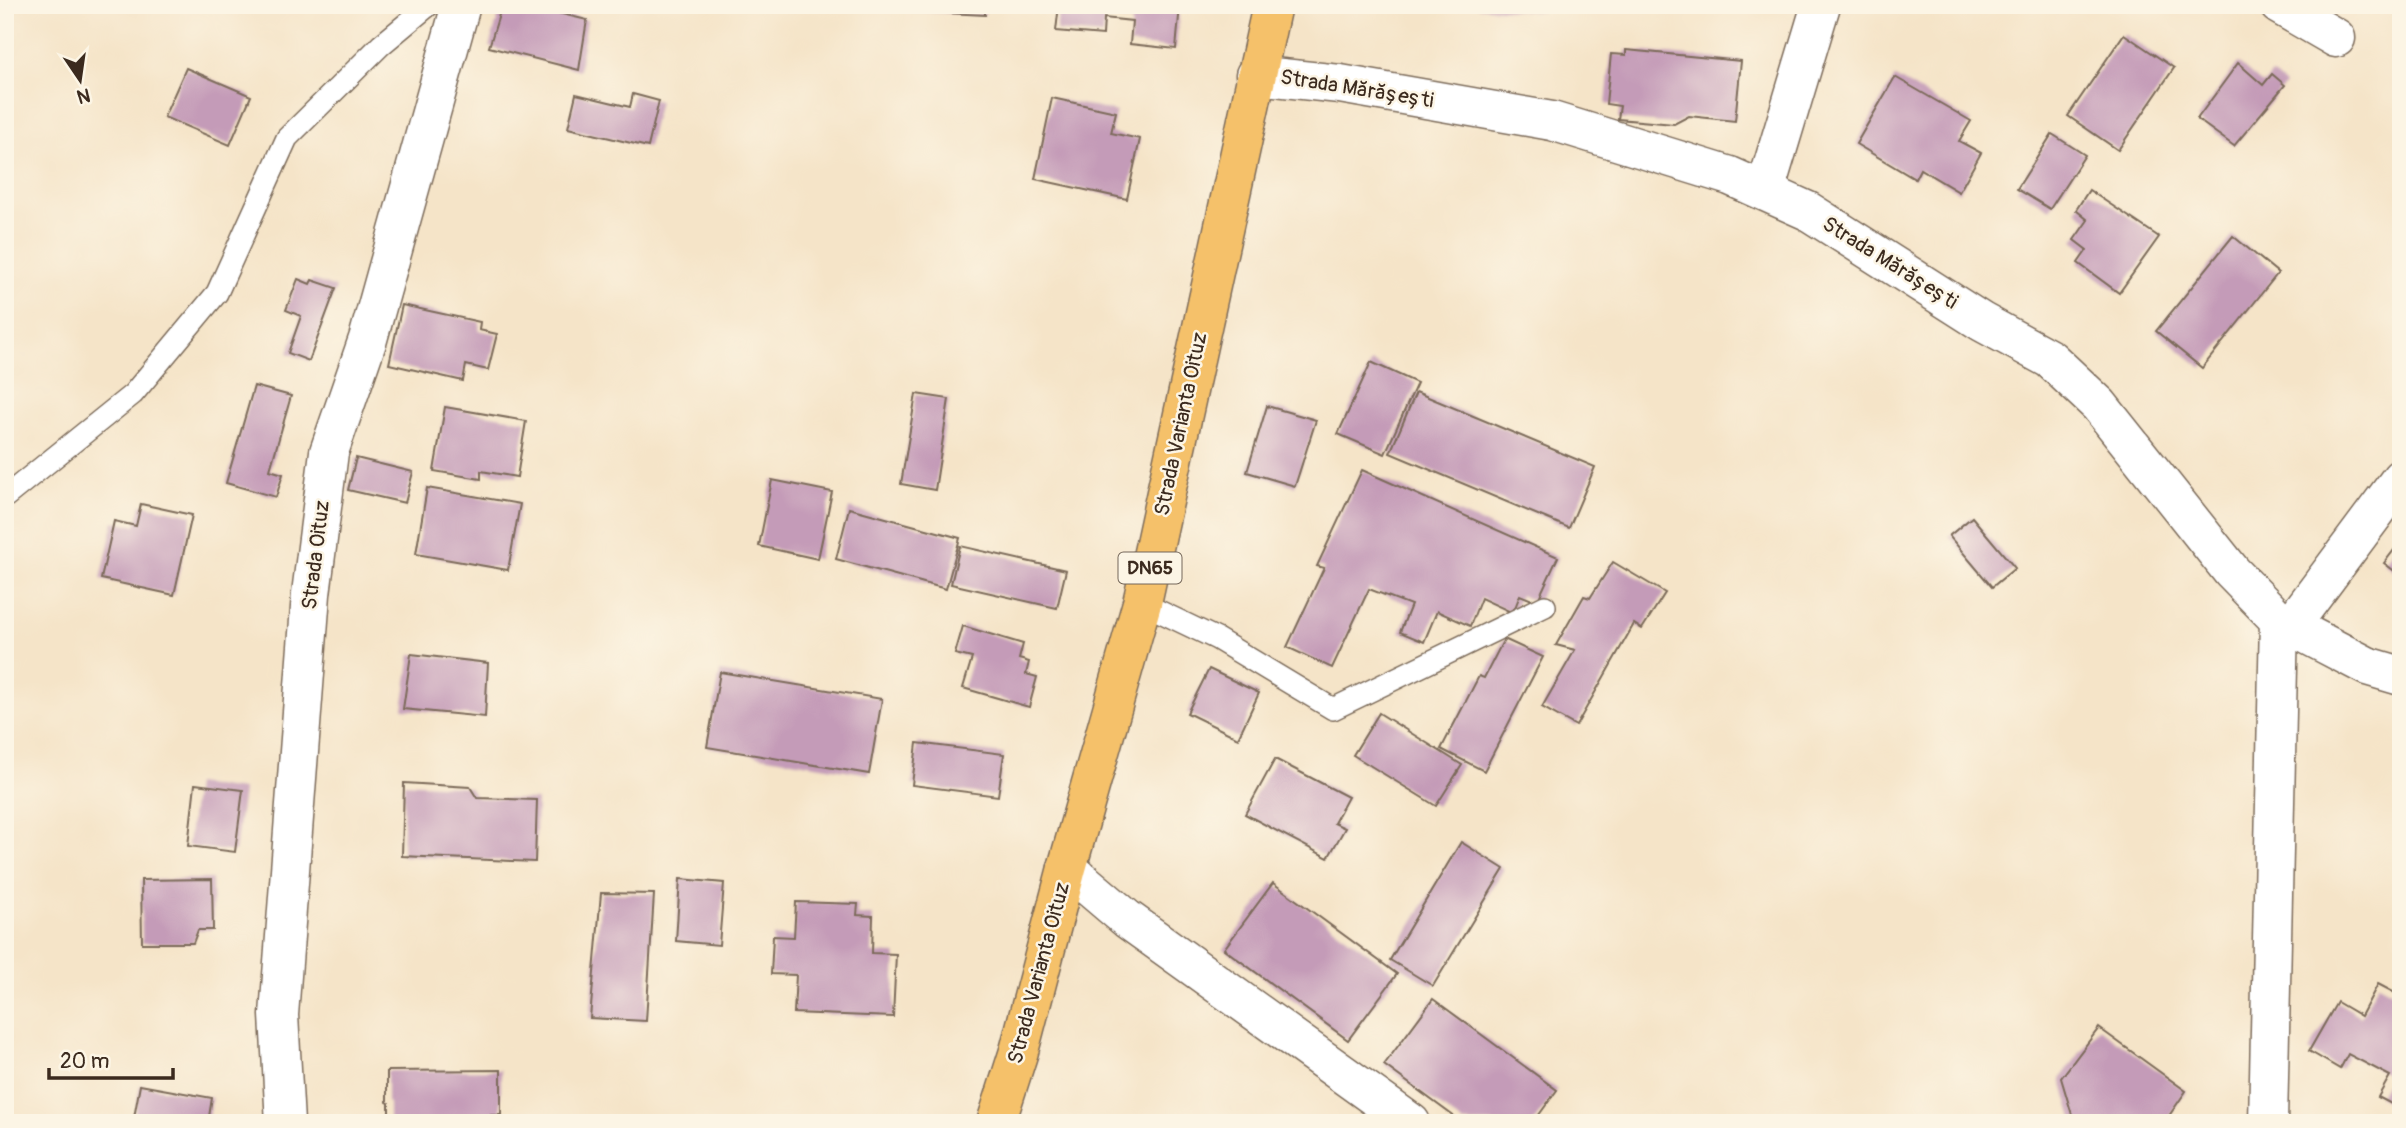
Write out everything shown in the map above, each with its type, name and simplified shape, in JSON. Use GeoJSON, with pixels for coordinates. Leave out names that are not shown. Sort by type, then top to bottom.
{"type":"FeatureCollection","features":[{"type":"Feature","properties":{"kind":"main road","name":"Strada Varianta Oituz"},"geometry":{"type":"LineString","coordinates":[[996,1123],[1019,1051],[1067,868],[1142,603],[1272,5]]}},
{"type":"Feature","properties":{"kind":"street","name":"Strada Oituz"},"geometry":{"type":"LineString","coordinates":[[285,1123],[279,1015],[310,594],[329,452],[368,339],[461,5]]}},
{"type":"Feature","properties":{"kind":"street"},"geometry":{"type":"LineString","coordinates":[[1765,191],[1821,5]]}},
{"type":"Feature","properties":{"kind":"street"},"geometry":{"type":"LineString","coordinates":[[2278,5],[2336,38]]}},
{"type":"Feature","properties":{"kind":"street","name":"Strada Mărășești"},"geometry":{"type":"LineString","coordinates":[[1255,75],[1340,85],[1552,121],[1730,176],[1808,211],[1982,322],[2050,359],[2098,405],[2232,572],[2284,624],[2367,666],[2401,676]]}},
{"type":"Feature","properties":{"kind":"street"},"geometry":{"type":"LineString","coordinates":[[2268,1123],[2284,624],[2401,478]]}},
{"type":"Feature","properties":{"kind":"street"},"geometry":{"type":"LineString","coordinates":[[1067,868],[1128,919],[1411,1123]]}},
{"type":"Feature","properties":{"kind":"lane"},"geometry":{"type":"LineString","coordinates":[[5,497],[133,394],[217,293],[287,138],[382,45],[429,5]]}},
{"type":"Feature","properties":{"kind":"lane"},"geometry":{"type":"LineString","coordinates":[[1142,603],[1217,639],[1333,709],[1545,606]]}},
{"type":"Feature","properties":{"kind":"building"},"geometry":{"type":"Polygon","coordinates":[[[502,5],[525,5],[587,20],[579,70],[489,47],[502,5]]]}},
{"type":"Feature","properties":{"kind":"building"},"geometry":{"type":"Polygon","coordinates":[[[909,5],[985,5],[985,15],[908,11],[909,5]]]}},
{"type":"Feature","properties":{"kind":"building"},"geometry":{"type":"Polygon","coordinates":[[[1059,5],[1180,5],[1176,49],[1130,44],[1132,21],[1104,18],[1103,35],[1056,31],[1059,5]]]}},
{"type":"Feature","properties":{"kind":"building"},"geometry":{"type":"Polygon","coordinates":[[[1542,5],[1542,12],[1476,7],[1542,5]]]}},
{"type":"Feature","properties":{"kind":"building"},"geometry":{"type":"Polygon","coordinates":[[[2124,34],[2174,68],[2118,150],[2068,116],[2124,34]]]}},
{"type":"Feature","properties":{"kind":"building"},"geometry":{"type":"Polygon","coordinates":[[[1626,50],[1741,61],[1735,121],[1689,116],[1674,124],[1618,119],[1620,106],[1606,104],[1611,54],[1626,55],[1626,50]]]}},
{"type":"Feature","properties":{"kind":"building"},"geometry":{"type":"Polygon","coordinates":[[[2238,63],[2263,85],[2272,74],[2285,85],[2234,146],[2197,119],[2238,63]]]}},
{"type":"Feature","properties":{"kind":"building"},"geometry":{"type":"Polygon","coordinates":[[[186,68],[251,96],[230,145],[164,117],[186,68]]]}},
{"type":"Feature","properties":{"kind":"building"},"geometry":{"type":"Polygon","coordinates":[[[1895,77],[1971,121],[1959,141],[1981,153],[1959,192],[1920,169],[1915,179],[1856,144],[1895,77]]]}},
{"type":"Feature","properties":{"kind":"building"},"geometry":{"type":"Polygon","coordinates":[[[576,94],[630,107],[633,94],[659,101],[648,147],[568,128],[576,94]]]}},
{"type":"Feature","properties":{"kind":"building"},"geometry":{"type":"Polygon","coordinates":[[[1052,98],[1116,112],[1111,133],[1140,139],[1127,199],[1035,179],[1052,98]]]}},
{"type":"Feature","properties":{"kind":"building"},"geometry":{"type":"Polygon","coordinates":[[[2052,134],[2085,155],[2050,209],[2017,189],[2052,134]]]}},
{"type":"Feature","properties":{"kind":"building"},"geometry":{"type":"Polygon","coordinates":[[[2089,190],[2159,237],[2119,293],[2078,263],[2087,250],[2074,240],[2088,220],[2076,210],[2089,190]]]}},
{"type":"Feature","properties":{"kind":"building"},"geometry":{"type":"Polygon","coordinates":[[[2233,236],[2278,273],[2202,368],[2156,331],[2233,236]]]}},
{"type":"Feature","properties":{"kind":"building"},"geometry":{"type":"Polygon","coordinates":[[[298,279],[310,284],[312,280],[336,288],[309,361],[288,353],[301,316],[286,310],[298,279]]]}},
{"type":"Feature","properties":{"kind":"building"},"geometry":{"type":"Polygon","coordinates":[[[402,305],[480,322],[479,330],[497,334],[488,370],[466,365],[463,381],[389,364],[402,305]]]}},
{"type":"Feature","properties":{"kind":"building"},"geometry":{"type":"Polygon","coordinates":[[[1371,362],[1417,383],[1385,454],[1338,434],[1371,362]]]}},
{"type":"Feature","properties":{"kind":"building"},"geometry":{"type":"Polygon","coordinates":[[[254,386],[291,396],[270,470],[283,474],[276,497],[226,483],[254,386]]]}},
{"type":"Feature","properties":{"kind":"building"},"geometry":{"type":"Polygon","coordinates":[[[1416,392],[1595,467],[1569,528],[1390,453],[1416,392]]]}},
{"type":"Feature","properties":{"kind":"building"},"geometry":{"type":"Polygon","coordinates":[[[916,394],[949,399],[935,490],[901,484],[916,394]]]}},
{"type":"Feature","properties":{"kind":"building"},"geometry":{"type":"Polygon","coordinates":[[[1267,406],[1316,420],[1295,486],[1247,472],[1267,406]]]}},
{"type":"Feature","properties":{"kind":"building"},"geometry":{"type":"Polygon","coordinates":[[[445,407],[526,421],[517,477],[481,471],[481,479],[434,471],[445,407]]]}},
{"type":"Feature","properties":{"kind":"building"},"geometry":{"type":"Polygon","coordinates":[[[356,458],[413,472],[405,503],[348,490],[356,458]]]}},
{"type":"Feature","properties":{"kind":"building"},"geometry":{"type":"Polygon","coordinates":[[[1362,470],[1558,557],[1537,602],[1520,595],[1513,613],[1481,598],[1470,626],[1437,611],[1424,642],[1400,632],[1411,605],[1369,589],[1332,668],[1287,647],[1324,568],[1317,566],[1362,470]]]}},
{"type":"Feature","properties":{"kind":"building"},"geometry":{"type":"Polygon","coordinates":[[[772,480],[832,492],[818,559],[759,546],[772,480]]]}},
{"type":"Feature","properties":{"kind":"building"},"geometry":{"type":"Polygon","coordinates":[[[427,488],[520,504],[508,570],[416,554],[427,488]]]}},
{"type":"Feature","properties":{"kind":"building"},"geometry":{"type":"Polygon","coordinates":[[[141,504],[192,515],[174,595],[101,579],[114,521],[136,526],[141,504]]]}},
{"type":"Feature","properties":{"kind":"building"},"geometry":{"type":"Polygon","coordinates":[[[849,508],[960,538],[946,589],[836,559],[849,508]]]}},
{"type":"Feature","properties":{"kind":"building"},"geometry":{"type":"Polygon","coordinates":[[[1972,517],[2015,568],[1992,587],[1949,536],[1972,517]]]}},
{"type":"Feature","properties":{"kind":"building"},"geometry":{"type":"Polygon","coordinates":[[[2401,541],[2401,576],[2384,563],[2401,541]]]}},
{"type":"Feature","properties":{"kind":"building"},"geometry":{"type":"Polygon","coordinates":[[[960,546],[1066,570],[1057,608],[951,584],[960,546]]]}},
{"type":"Feature","properties":{"kind":"building"},"geometry":{"type":"Polygon","coordinates":[[[1613,562],[1665,593],[1642,629],[1634,624],[1576,726],[1542,707],[1575,650],[1556,645],[1584,596],[1590,598],[1613,562]]]}},
{"type":"Feature","properties":{"kind":"building"},"geometry":{"type":"Polygon","coordinates":[[[963,626],[1023,644],[1019,659],[1029,662],[1026,674],[1037,677],[1029,707],[963,688],[972,658],[955,654],[963,626]]]}},
{"type":"Feature","properties":{"kind":"building"},"geometry":{"type":"Polygon","coordinates":[[[1504,639],[1543,657],[1484,771],[1441,749],[1479,676],[1484,678],[1504,639]]]}},
{"type":"Feature","properties":{"kind":"building"},"geometry":{"type":"Polygon","coordinates":[[[411,654],[488,663],[485,717],[403,709],[411,654]]]}},
{"type":"Feature","properties":{"kind":"building"},"geometry":{"type":"Polygon","coordinates":[[[1209,669],[1259,693],[1238,738],[1187,713],[1209,669]]]}},
{"type":"Feature","properties":{"kind":"building"},"geometry":{"type":"Polygon","coordinates":[[[720,672],[882,699],[869,774],[707,747],[720,672]]]}},
{"type":"Feature","properties":{"kind":"building"},"geometry":{"type":"Polygon","coordinates":[[[1379,713],[1462,765],[1436,806],[1353,755],[1379,713]]]}},
{"type":"Feature","properties":{"kind":"building"},"geometry":{"type":"Polygon","coordinates":[[[917,743],[1004,754],[998,796],[912,785],[917,743]]]}},
{"type":"Feature","properties":{"kind":"building"},"geometry":{"type":"Polygon","coordinates":[[[1275,759],[1348,797],[1334,823],[1345,828],[1328,858],[1245,814],[1275,759]]]}},
{"type":"Feature","properties":{"kind":"building"},"geometry":{"type":"Polygon","coordinates":[[[404,783],[470,787],[477,798],[537,800],[535,862],[402,856],[404,783]]]}},
{"type":"Feature","properties":{"kind":"building"},"geometry":{"type":"Polygon","coordinates":[[[195,784],[243,790],[235,852],[188,846],[195,784]]]}},
{"type":"Feature","properties":{"kind":"building"},"geometry":{"type":"Polygon","coordinates":[[[1461,842],[1504,869],[1433,986],[1390,960],[1461,842]]]}},
{"type":"Feature","properties":{"kind":"building"},"geometry":{"type":"Polygon","coordinates":[[[212,879],[213,930],[198,930],[193,943],[142,943],[141,880],[212,879]]]}},
{"type":"Feature","properties":{"kind":"building"},"geometry":{"type":"Polygon","coordinates":[[[680,879],[724,883],[719,945],[676,941],[680,879]]]}},
{"type":"Feature","properties":{"kind":"building"},"geometry":{"type":"Polygon","coordinates":[[[1273,883],[1397,974],[1348,1040],[1224,949],[1273,883]]]}},
{"type":"Feature","properties":{"kind":"building"},"geometry":{"type":"Polygon","coordinates":[[[601,893],[654,894],[646,1021],[590,1018],[601,893]]]}},
{"type":"Feature","properties":{"kind":"building"},"geometry":{"type":"Polygon","coordinates":[[[796,902],[858,904],[857,915],[873,916],[872,953],[896,954],[893,1017],[794,1013],[796,975],[771,974],[773,936],[794,937],[796,902]]]}},
{"type":"Feature","properties":{"kind":"building"},"geometry":{"type":"Polygon","coordinates":[[[2378,984],[2401,996],[2401,1109],[2378,1097],[2390,1076],[2348,1054],[2340,1069],[2309,1051],[2337,1002],[2361,1016],[2378,984]]]}},
{"type":"Feature","properties":{"kind":"building"},"geometry":{"type":"Polygon","coordinates":[[[1433,999],[1557,1090],[1533,1123],[1463,1123],[1384,1065],[1433,999]]]}},
{"type":"Feature","properties":{"kind":"building"},"geometry":{"type":"Polygon","coordinates":[[[2099,1028],[2186,1091],[2164,1123],[2081,1123],[2073,1118],[2061,1078],[2099,1028]]]}},
{"type":"Feature","properties":{"kind":"building"},"geometry":{"type":"Polygon","coordinates":[[[501,1070],[501,1115],[485,1115],[485,1123],[389,1123],[387,1071],[501,1070]]]}},
{"type":"Feature","properties":{"kind":"building"},"geometry":{"type":"Polygon","coordinates":[[[140,1085],[212,1098],[208,1123],[133,1123],[140,1085]]]}}]}
